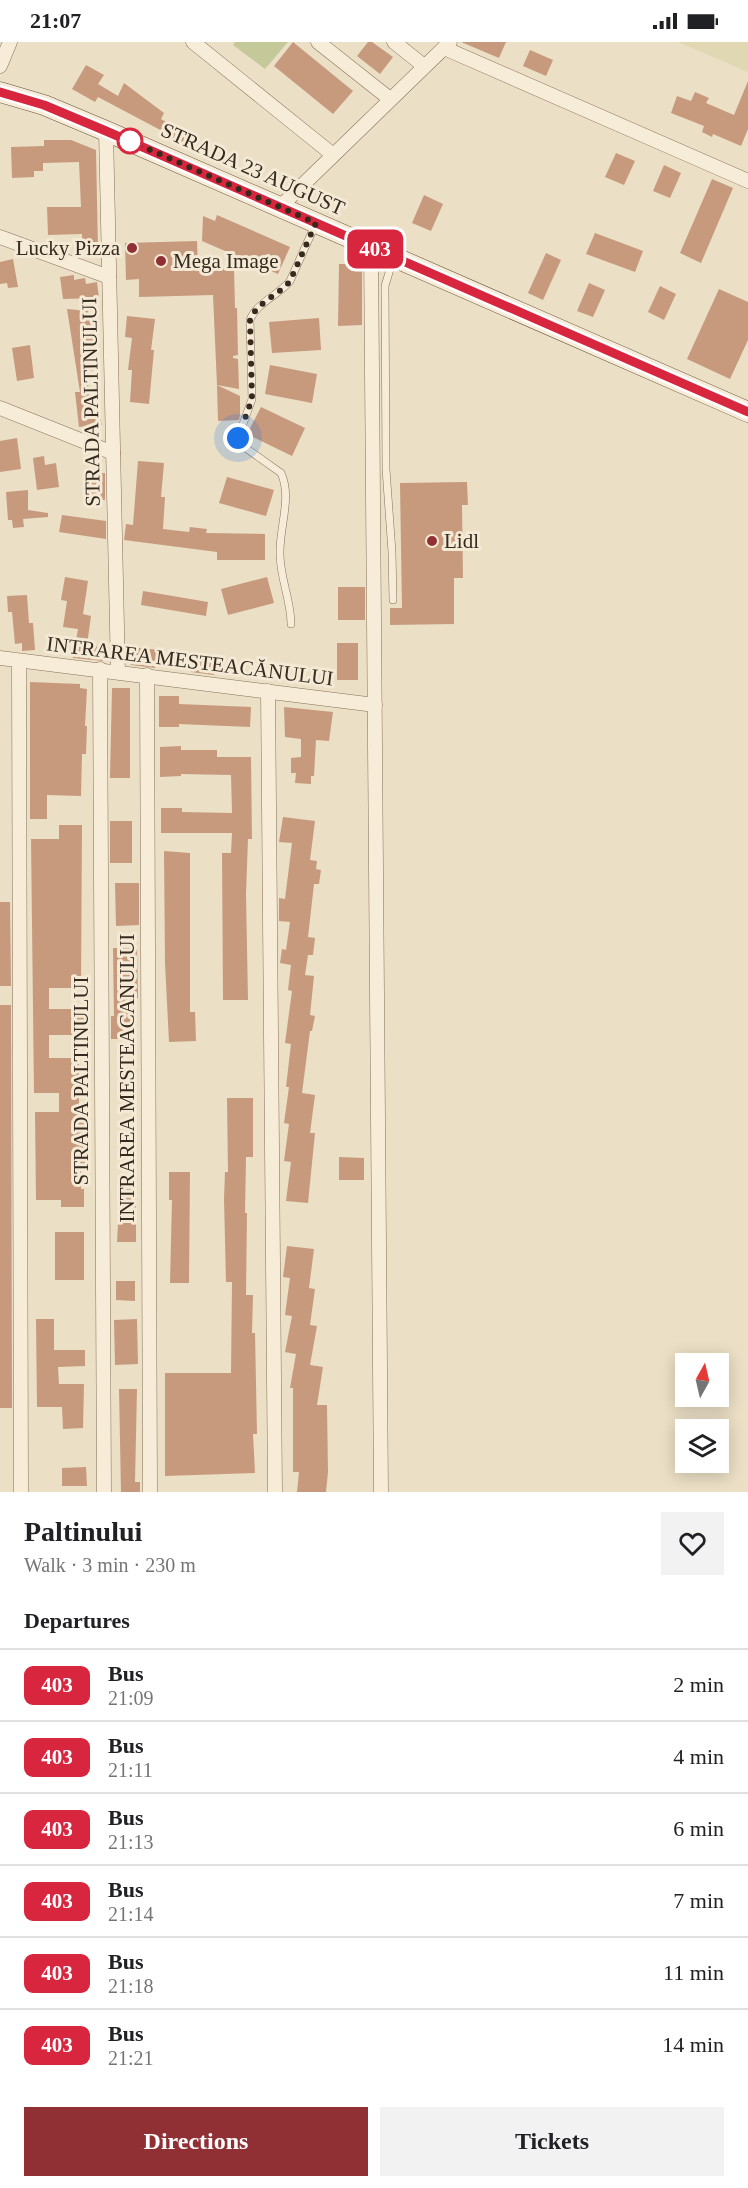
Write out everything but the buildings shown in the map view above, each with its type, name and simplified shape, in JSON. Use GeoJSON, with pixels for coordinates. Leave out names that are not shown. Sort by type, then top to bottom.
{"type":"FeatureCollection","features":[{"type":"Feature","properties":{"kind":"main road","name":"STRADA 23 AUGUST"},"geometry":{"type":"LineString","coordinates":[[0,92],[44,105],[106,131],[748,412]]}},
{"type":"Feature","properties":{"kind":"street"},"geometry":{"type":"LineString","coordinates":[[0,66],[10,42]]}},
{"type":"Feature","properties":{"kind":"street"},"geometry":{"type":"LineString","coordinates":[[193,42],[332,154]]}},
{"type":"Feature","properties":{"kind":"street"},"geometry":{"type":"LineString","coordinates":[[318,42],[390,99]]}},
{"type":"Feature","properties":{"kind":"street"},"geometry":{"type":"LineString","coordinates":[[394,42],[424,66]]}},
{"type":"Feature","properties":{"kind":"street"},"geometry":{"type":"LineString","coordinates":[[280,207],[332,154],[447,45],[748,181]]}},
{"type":"Feature","properties":{"kind":"street","name":"STRADA PALTINULUI"},"geometry":{"type":"LineString","coordinates":[[106,131],[118,672]]}},
{"type":"Feature","properties":{"kind":"street"},"geometry":{"type":"LineString","coordinates":[[0,237],[110,277]]}},
{"type":"Feature","properties":{"kind":"street"},"geometry":{"type":"LineString","coordinates":[[371,247],[381,1492]]}},
{"type":"Feature","properties":{"kind":"street"},"geometry":{"type":"LineString","coordinates":[[0,408],[113,453]]}},
{"type":"Feature","properties":{"kind":"street","name":"INTRAREA MESTEACĂNULUI"},"geometry":{"type":"LineString","coordinates":[[0,658],[375,705]]}},
{"type":"Feature","properties":{"kind":"street"},"geometry":{"type":"LineString","coordinates":[[19,661],[21,1492]]}},
{"type":"Feature","properties":{"kind":"street","name":"STRADA PALTINULUI"},"geometry":{"type":"LineString","coordinates":[[100,669],[104,1492]]}},
{"type":"Feature","properties":{"kind":"street","name":"INTRAREA MESTEACANULUI"},"geometry":{"type":"LineString","coordinates":[[147,675],[149,1486]]}},
{"type":"Feature","properties":{"kind":"street"},"geometry":{"type":"LineString","coordinates":[[268,691],[274,1492]]}},
{"type":"Feature","properties":{"kind":"lane"},"geometry":{"type":"LineString","coordinates":[[291,624],[291,612],[280,566],[286,495],[284,480],[281,473],[240,444],[238,438],[252,399],[250,320],[252,313],[290,281],[316,223]]}},
{"type":"Feature","properties":{"kind":"lane"},"geometry":{"type":"LineString","coordinates":[[393,600],[386,469],[385,286],[394,257]]}},
{"type":"Feature","properties":{"kind":"shaded area"},"geometry":{"type":"Polygon","coordinates":[[[678,42],[748,42],[748,72],[678,42]]]}},
{"type":"Feature","properties":{"kind":"green space"},"geometry":{"type":"Polygon","coordinates":[[[235,42],[288,42],[265,69],[233,45],[235,42]]]}},
{"type":"Feature","properties":{"kind":"bus line","name":"403"},"geometry":{"type":"LineString","coordinates":[[0,92],[44,105],[78,119],[748,412]]}},
{"type":"Feature","properties":{"kind":"place","name":"Lucky Pizza"},"geometry":{"type":"Point","coordinates":[132,248]}},
{"type":"Feature","properties":{"kind":"place","name":"Mega Image"},"geometry":{"type":"Point","coordinates":[161,261]}},
{"type":"Feature","properties":{"kind":"place","name":"Lidl"},"geometry":{"type":"Point","coordinates":[432,541]}},
{"type":"Feature","properties":{"kind":"route"},"geometry":{"type":"LineString","coordinates":[[130,141],[316,223],[290,281],[252,313],[250,320],[252,399],[238,438]]}}]}
